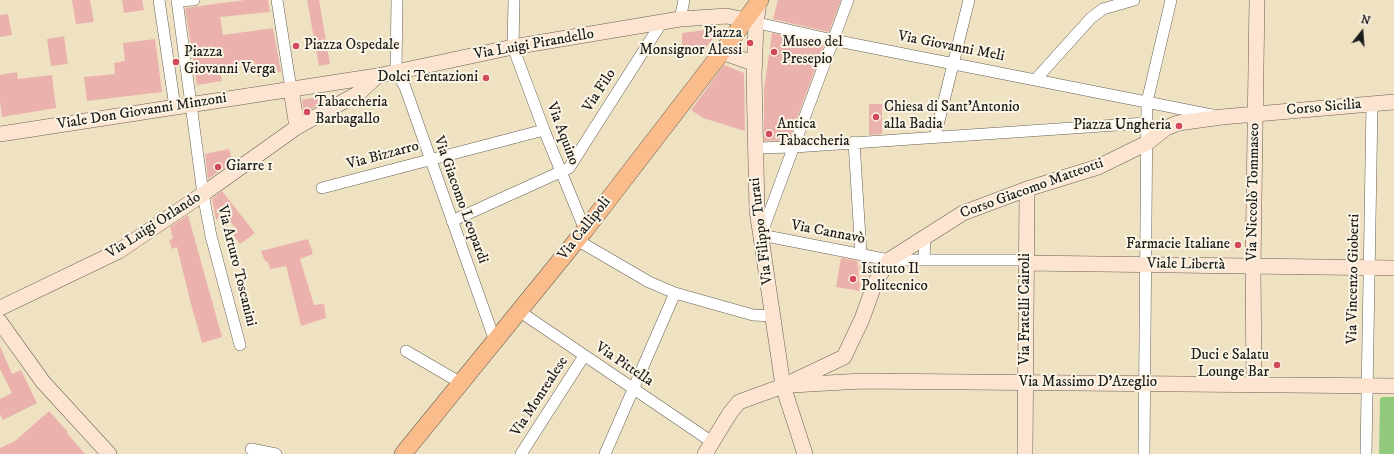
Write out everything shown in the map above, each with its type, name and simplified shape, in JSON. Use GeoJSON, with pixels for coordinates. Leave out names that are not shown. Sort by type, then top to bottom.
{"type":"FeatureCollection","features":[{"type":"Feature","properties":{"kind":"main road","name":"Via Callipoli"},"geometry":{"type":"LineString","coordinates":[[404,454],[581,235],[722,52],[751,22],[759,1]]}},
{"type":"Feature","properties":{"kind":"street"},"geometry":{"type":"LineString","coordinates":[[159,0],[175,107]]}},
{"type":"Feature","properties":{"kind":"street"},"geometry":{"type":"LineString","coordinates":[[177,1],[194,0]]}},
{"type":"Feature","properties":{"kind":"street"},"geometry":{"type":"LineString","coordinates":[[276,0],[288,90],[298,127]]}},
{"type":"Feature","properties":{"kind":"street"},"geometry":{"type":"LineString","coordinates":[[396,71],[397,0]]}},
{"type":"Feature","properties":{"kind":"street"},"geometry":{"type":"LineString","coordinates":[[513,47],[514,0]]}},
{"type":"Feature","properties":{"kind":"street"},"geometry":{"type":"LineString","coordinates":[[680,19],[684,0]]}},
{"type":"Feature","properties":{"kind":"street"},"geometry":{"type":"LineString","coordinates":[[761,235],[848,0]]}},
{"type":"Feature","properties":{"kind":"street"},"geometry":{"type":"LineString","coordinates":[[935,136],[968,0]]}},
{"type":"Feature","properties":{"kind":"street"},"geometry":{"type":"LineString","coordinates":[[1036,79],[1091,18],[1103,8],[1134,0]]}},
{"type":"Feature","properties":{"kind":"street"},"geometry":{"type":"LineString","coordinates":[[1144,454],[1146,265],[1142,149],[1146,123],[1143,101],[1149,90],[1171,0]]}},
{"type":"Feature","properties":{"kind":"street","name":"Via Niccolò Tommaseo"},"geometry":{"type":"LineString","coordinates":[[1254,384],[1253,266],[1257,0]]}},
{"type":"Feature","properties":{"kind":"street","name":"Via Arturo Toscanini"},"geometry":{"type":"LineString","coordinates":[[177,1],[203,194],[211,236],[240,346]]}},
{"type":"Feature","properties":{"kind":"street","name":"Via Luigi Pirandello"},"geometry":{"type":"LineString","coordinates":[[323,84],[377,76],[513,47],[680,19],[727,16],[751,22]]}},
{"type":"Feature","properties":{"kind":"street","name":"Via Filo"},"geometry":{"type":"LineString","coordinates":[[452,221],[569,168],[662,22]]}},
{"type":"Feature","properties":{"kind":"street","name":"Via Giovanni Meli"},"geometry":{"type":"LineString","coordinates":[[751,22],[833,40],[954,62],[1222,117]]}},
{"type":"Feature","properties":{"kind":"street","name":"Via Filippo Turati"},"geometry":{"type":"LineString","coordinates":[[751,22],[754,70],[757,210],[783,386],[805,454]]}},
{"type":"Feature","properties":{"kind":"street","name":"Via Aquino"},"geometry":{"type":"LineString","coordinates":[[513,47],[560,171],[581,235]]}},
{"type":"Feature","properties":{"kind":"street"},"geometry":{"type":"LineString","coordinates":[[722,52],[754,70]]}},
{"type":"Feature","properties":{"kind":"street","name":"Via Giacomo Leopardi"},"geometry":{"type":"LineString","coordinates":[[396,71],[405,87],[429,159],[495,341]]}},
{"type":"Feature","properties":{"kind":"street","name":"Via Luigi Orlando"},"geometry":{"type":"LineString","coordinates":[[0,308],[119,251],[298,127],[359,93],[377,76]]}},
{"type":"Feature","properties":{"kind":"street","name":"Viale Don Giovanni Minzoni"},"geometry":{"type":"LineString","coordinates":[[0,134],[323,84]]}},
{"type":"Feature","properties":{"kind":"street","name":"Corso Sicilia"},"geometry":{"type":"LineString","coordinates":[[1222,117],[1394,102]]}},
{"type":"Feature","properties":{"kind":"street","name":"Via Vincenzo Gioberti"},"geometry":{"type":"LineString","coordinates":[[1366,454],[1372,105]]}},
{"type":"Feature","properties":{"kind":"street","name":"Corso Giacomo Matteotti"},"geometry":{"type":"LineString","coordinates":[[844,357],[859,326],[875,283],[889,260],[925,237],[963,213],[1027,189],[1098,167],[1142,149],[1166,128],[1178,123],[1222,117]]}},
{"type":"Feature","properties":{"kind":"street"},"geometry":{"type":"LineString","coordinates":[[755,148],[794,147],[935,136],[1146,123]]}},
{"type":"Feature","properties":{"kind":"street","name":"Via Bizzarro"},"geometry":{"type":"LineString","coordinates":[[322,188],[544,130]]}},
{"type":"Feature","properties":{"kind":"street"},"geometry":{"type":"LineString","coordinates":[[854,142],[861,254]]}},
{"type":"Feature","properties":{"kind":"street","name":"Via Fratelli Cairoli"},"geometry":{"type":"LineString","coordinates":[[1025,454],[1027,189]]}},
{"type":"Feature","properties":{"kind":"street"},"geometry":{"type":"LineString","coordinates":[[581,235],[649,282],[675,293],[753,315],[773,316]]}},
{"type":"Feature","properties":{"kind":"street","name":"Via Cannavò"},"geometry":{"type":"LineString","coordinates":[[761,235],[889,260]]}},
{"type":"Feature","properties":{"kind":"street"},"geometry":{"type":"LineString","coordinates":[[924,259],[925,237]]}},
{"type":"Feature","properties":{"kind":"street","name":"Viale Libertà"},"geometry":{"type":"LineString","coordinates":[[889,260],[924,259],[1146,265],[1394,268]]}},
{"type":"Feature","properties":{"kind":"street"},"geometry":{"type":"LineString","coordinates":[[605,454],[675,293]]}},
{"type":"Feature","properties":{"kind":"street","name":"Via Pittella"},"geometry":{"type":"LineString","coordinates":[[519,311],[633,389],[708,448]]}},
{"type":"Feature","properties":{"kind":"street"},"geometry":{"type":"LineString","coordinates":[[0,322],[43,382],[109,454]]}},
{"type":"Feature","properties":{"kind":"street"},"geometry":{"type":"LineString","coordinates":[[406,351],[461,383]]}},
{"type":"Feature","properties":{"kind":"street","name":"Via Monrealese"},"geometry":{"type":"LineString","coordinates":[[521,454],[584,356]]}},
{"type":"Feature","properties":{"kind":"street"},"geometry":{"type":"LineString","coordinates":[[844,357],[841,372],[845,377],[862,381]]}},
{"type":"Feature","properties":{"kind":"street"},"geometry":{"type":"LineString","coordinates":[[708,448],[730,413],[739,402],[783,386],[844,357]]}},
{"type":"Feature","properties":{"kind":"street","name":"Via Massimo D'Azeglio"},"geometry":{"type":"LineString","coordinates":[[783,386],[862,381],[1394,386]]}},
{"type":"Feature","properties":{"kind":"street"},"geometry":{"type":"LineString","coordinates":[[251,449],[276,454]]}},
{"type":"Feature","properties":{"kind":"shaded area","name":"Istituto Il Politecnico"},"geometry":{"type":"Polygon","coordinates":[[[842,255],[873,261],[865,289],[857,290],[836,287],[842,255]]]}},
{"type":"Feature","properties":{"kind":"green space"},"geometry":{"type":"Polygon","coordinates":[[[1382,397],[1394,397],[1394,454],[1379,454],[1380,399],[1382,397]]]}},
{"type":"Feature","properties":{"kind":"building"},"geometry":{"type":"Polygon","coordinates":[[[72,0],[90,0],[94,22],[76,24],[72,0]]]}},
{"type":"Feature","properties":{"kind":"building"},"geometry":{"type":"Polygon","coordinates":[[[122,0],[142,0],[144,10],[124,13],[122,0]]]}},
{"type":"Feature","properties":{"kind":"building"},"geometry":{"type":"Polygon","coordinates":[[[245,0],[268,0],[270,12],[220,17],[223,35],[273,28],[281,72],[257,76],[254,61],[219,67],[222,81],[197,85],[185,8],[245,0]]]}},
{"type":"Feature","properties":{"kind":"building"},"geometry":{"type":"Polygon","coordinates":[[[307,0],[319,0],[330,64],[319,66],[307,0]]]}},
{"type":"Feature","properties":{"kind":"building"},"geometry":{"type":"Polygon","coordinates":[[[778,0],[841,0],[829,32],[773,19],[778,0]]]}},
{"type":"Feature","properties":{"kind":"building"},"geometry":{"type":"Polygon","coordinates":[[[8,14],[12,35],[0,37],[0,15],[8,14]]]}},
{"type":"Feature","properties":{"kind":"building"},"geometry":{"type":"Polygon","coordinates":[[[721,28],[701,54],[692,47],[689,48],[682,45],[682,33],[721,28]]]}},
{"type":"Feature","properties":{"kind":"building"},"geometry":{"type":"Polygon","coordinates":[[[772,33],[824,45],[789,140],[764,141],[764,89],[772,33]]]}},
{"type":"Feature","properties":{"kind":"building"},"geometry":{"type":"Polygon","coordinates":[[[64,36],[68,64],[51,66],[47,39],[64,36]]]}},
{"type":"Feature","properties":{"kind":"building"},"geometry":{"type":"Polygon","coordinates":[[[155,39],[162,92],[87,101],[84,77],[115,74],[114,63],[125,61],[123,43],[155,39]]]}},
{"type":"Feature","properties":{"kind":"building"},"geometry":{"type":"Polygon","coordinates":[[[724,65],[744,73],[745,131],[703,118],[691,110],[724,65]]]}},
{"type":"Feature","properties":{"kind":"building"},"geometry":{"type":"Polygon","coordinates":[[[17,72],[18,79],[52,75],[56,108],[2,117],[0,75],[17,72]]]}},
{"type":"Feature","properties":{"kind":"building"},"geometry":{"type":"Polygon","coordinates":[[[326,95],[327,100],[304,113],[302,100],[326,95]]]}},
{"type":"Feature","properties":{"kind":"building","name":"Chiesa di Sant'Antonio alla Badia"},"geometry":{"type":"Polygon","coordinates":[[[869,104],[882,104],[882,134],[869,135],[869,104]]]}},
{"type":"Feature","properties":{"kind":"building"},"geometry":{"type":"Polygon","coordinates":[[[229,149],[233,162],[208,179],[205,154],[229,149]]]}},
{"type":"Feature","properties":{"kind":"building"},"geometry":{"type":"Polygon","coordinates":[[[222,191],[255,233],[240,244],[233,235],[237,230],[224,214],[216,220],[212,199],[222,191]]]}},
{"type":"Feature","properties":{"kind":"building"},"geometry":{"type":"Polygon","coordinates":[[[188,215],[222,337],[202,343],[177,247],[172,249],[169,240],[173,239],[170,227],[188,215]]]}},
{"type":"Feature","properties":{"kind":"building"},"geometry":{"type":"Polygon","coordinates":[[[308,239],[313,254],[300,259],[314,305],[324,304],[326,318],[301,326],[286,266],[270,269],[268,262],[265,261],[261,251],[308,239]]]}},
{"type":"Feature","properties":{"kind":"building","name":"Istituto Il Politecnico"},"geometry":{"type":"Polygon","coordinates":[[[841,258],[857,261],[860,291],[836,287],[841,258]]]}},
{"type":"Feature","properties":{"kind":"building"},"geometry":{"type":"Polygon","coordinates":[[[0,346],[12,374],[21,370],[37,403],[3,420],[0,414],[0,399],[12,393],[0,369],[0,346]]]}},
{"type":"Feature","properties":{"kind":"building"},"geometry":{"type":"Polygon","coordinates":[[[49,411],[85,454],[0,454],[0,448],[15,441],[49,411]]]}},
{"type":"Feature","properties":{"kind":"place","name":"Piazza Monsignor Alessi"},"geometry":{"type":"Point","coordinates":[750,43]}},
{"type":"Feature","properties":{"kind":"place","name":"Piazza Ospedale"},"geometry":{"type":"Point","coordinates":[296,46]}},
{"type":"Feature","properties":{"kind":"place","name":"Museo del Presepio"},"geometry":{"type":"Point","coordinates":[774,52]}},
{"type":"Feature","properties":{"kind":"place","name":"Piazza Giovanni Verga"},"geometry":{"type":"Point","coordinates":[176,62]}},
{"type":"Feature","properties":{"kind":"place","name":"Dolci Tentazioni"},"geometry":{"type":"Point","coordinates":[486,78]}},
{"type":"Feature","properties":{"kind":"place","name":"Tabaccheria Barbagallo"},"geometry":{"type":"Point","coordinates":[307,112]}},
{"type":"Feature","properties":{"kind":"place","name":"Chiesa di Sant'Antonio alla Badia"},"geometry":{"type":"Point","coordinates":[876,117]}},
{"type":"Feature","properties":{"kind":"place","name":"Piazza Ungheria"},"geometry":{"type":"Point","coordinates":[1179,126]}},
{"type":"Feature","properties":{"kind":"place","name":"Antica Tabaccheria"},"geometry":{"type":"Point","coordinates":[769,134]}},
{"type":"Feature","properties":{"kind":"place","name":"Giarre 1"},"geometry":{"type":"Point","coordinates":[218,167]}},
{"type":"Feature","properties":{"kind":"place","name":"Farmacie Italiane"},"geometry":{"type":"Point","coordinates":[1238,245]}},
{"type":"Feature","properties":{"kind":"place","name":"Istituto Il Politecnico"},"geometry":{"type":"Point","coordinates":[853,279]}},
{"type":"Feature","properties":{"kind":"place","name":"Duci e Salatu Lounge Bar"},"geometry":{"type":"Point","coordinates":[1277,365]}}]}
